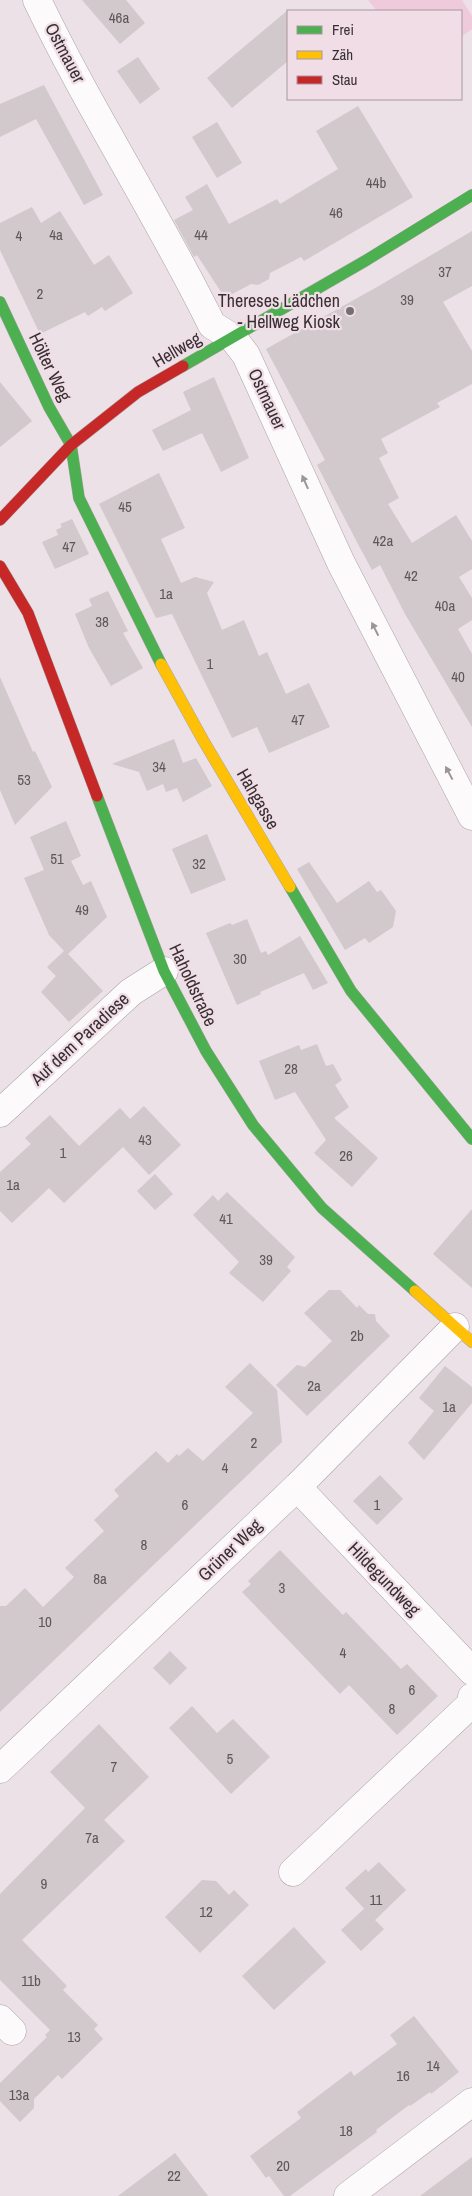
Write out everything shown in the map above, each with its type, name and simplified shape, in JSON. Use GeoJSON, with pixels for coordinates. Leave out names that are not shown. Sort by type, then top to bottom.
{"type":"FeatureCollection","features":[{"type":"Feature","properties":{"kind":"street","name":"Ostmauer"},"geometry":{"type":"LineString","coordinates":[[37,0],[58,44],[129,169],[212,325],[233,338],[246,354],[341,563],[472,816]]}},
{"type":"Feature","properties":{"kind":"street","name":"Hellweg"},"geometry":{"type":"LineString","coordinates":[[0,520],[72,446],[138,392],[365,261],[472,196]]}},
{"type":"Feature","properties":{"kind":"street","name":"Hölter Weg"},"geometry":{"type":"LineString","coordinates":[[0,302],[49,407],[72,446]]}},
{"type":"Feature","properties":{"kind":"street","name":"Hahgasse"},"geometry":{"type":"LineString","coordinates":[[72,446],[79,498],[170,681],[203,740],[351,991],[472,1139]]}},
{"type":"Feature","properties":{"kind":"street","name":"Haholdstraße"},"geometry":{"type":"LineString","coordinates":[[0,566],[28,613],[164,971],[206,1051],[253,1125],[322,1208],[463,1334]]}},
{"type":"Feature","properties":{"kind":"street","name":"Auf dem Paradiese"},"geometry":{"type":"LineString","coordinates":[[0,1112],[130,992],[164,971]]}},
{"type":"Feature","properties":{"kind":"street","name":"Grüner Weg"},"geometry":{"type":"LineString","coordinates":[[0,1769],[296,1487],[463,1334]]}},
{"type":"Feature","properties":{"kind":"street","name":"Hildegundweg"},"geometry":{"type":"LineString","coordinates":[[296,1487],[472,1671]]}},
{"type":"Feature","properties":{"kind":"street"},"geometry":{"type":"LineString","coordinates":[[294,1872],[472,1704],[472,1697]]}},
{"type":"Feature","properties":{"kind":"street"},"geometry":{"type":"LineString","coordinates":[[352,2195],[472,2102]]}},
{"type":"Feature","properties":{"kind":"shaded area"},"geometry":{"type":"Polygon","coordinates":[[[368,0],[462,0],[472,16],[472,29],[462,36],[462,10],[376,10],[368,0]]]}},
{"type":"Feature","properties":{"kind":"building"},"geometry":{"type":"Polygon","coordinates":[[[82,0],[126,0],[145,23],[120,44],[82,0]]]}},
{"type":"Feature","properties":{"kind":"building"},"geometry":{"type":"Polygon","coordinates":[[[287,11],[287,62],[232,108],[207,78],[287,11]]]}},
{"type":"Feature","properties":{"kind":"building"},"geometry":{"type":"Polygon","coordinates":[[[138,57],[160,89],[140,104],[117,71],[138,57]]]}},
{"type":"Feature","properties":{"kind":"building"},"geometry":{"type":"Polygon","coordinates":[[[44,85],[103,195],[84,205],[36,119],[0,137],[0,104],[44,85]]]}},
{"type":"Feature","properties":{"kind":"building"},"geometry":{"type":"Polygon","coordinates":[[[358,106],[413,197],[304,261],[301,257],[270,273],[269,279],[258,285],[251,284],[225,298],[197,255],[194,257],[174,220],[193,210],[185,197],[207,184],[229,224],[277,199],[280,204],[338,169],[316,131],[358,106]]]}},
{"type":"Feature","properties":{"kind":"building"},"geometry":{"type":"Polygon","coordinates":[[[217,122],[242,163],[217,178],[192,137],[217,122]]]}},
{"type":"Feature","properties":{"kind":"building"},"geometry":{"type":"Polygon","coordinates":[[[32,207],[41,223],[60,211],[94,265],[109,255],[133,293],[105,311],[102,307],[88,316],[85,312],[40,334],[0,250],[0,223],[32,207]]]}},
{"type":"Feature","properties":{"kind":"building"},"geometry":{"type":"Polygon","coordinates":[[[472,231],[472,286],[443,302],[472,351],[472,384],[437,403],[440,407],[381,439],[388,453],[379,458],[399,498],[388,504],[412,543],[456,515],[472,541],[472,569],[459,577],[472,598],[472,620],[458,629],[472,654],[472,727],[405,614],[380,565],[372,570],[317,465],[325,460],[266,349],[472,231]]]}},
{"type":"Feature","properties":{"kind":"building"},"geometry":{"type":"Polygon","coordinates":[[[214,377],[249,458],[221,472],[202,433],[163,451],[152,430],[191,410],[183,392],[214,377]]]}},
{"type":"Feature","properties":{"kind":"building"},"geometry":{"type":"Polygon","coordinates":[[[0,382],[32,421],[0,447],[0,382]]]}},
{"type":"Feature","properties":{"kind":"building"},"geometry":{"type":"Polygon","coordinates":[[[159,473],[185,528],[161,539],[181,583],[195,577],[214,582],[207,593],[222,630],[244,620],[259,656],[267,652],[286,694],[309,683],[330,727],[269,753],[257,727],[232,738],[172,614],[156,618],[99,504],[159,473]]]}},
{"type":"Feature","properties":{"kind":"building"},"geometry":{"type":"Polygon","coordinates":[[[72,519],[89,554],[55,569],[42,542],[58,535],[56,530],[62,527],[60,524],[72,519]]]}},
{"type":"Feature","properties":{"kind":"building"},"geometry":{"type":"Polygon","coordinates":[[[108,591],[128,631],[123,633],[143,668],[111,686],[89,648],[75,614],[92,606],[89,599],[108,591]]]}},
{"type":"Feature","properties":{"kind":"building"},"geometry":{"type":"Polygon","coordinates":[[[0,677],[33,752],[35,751],[52,787],[15,825],[0,790],[0,677]]]}},
{"type":"Feature","properties":{"kind":"building"},"geometry":{"type":"Polygon","coordinates":[[[174,739],[183,763],[196,758],[212,786],[183,802],[177,788],[166,792],[163,784],[147,791],[139,772],[112,764],[174,739]]]}},
{"type":"Feature","properties":{"kind":"building"},"geometry":{"type":"Polygon","coordinates":[[[66,821],[81,856],[71,861],[83,885],[91,881],[107,917],[68,954],[103,991],[69,1022],[41,992],[56,976],[47,967],[64,951],[49,935],[24,878],[44,870],[30,837],[66,821]]]}},
{"type":"Feature","properties":{"kind":"building"},"geometry":{"type":"Polygon","coordinates":[[[207,834],[226,880],[191,894],[172,849],[207,834]]]}},
{"type":"Feature","properties":{"kind":"building"},"geometry":{"type":"Polygon","coordinates":[[[309,862],[337,903],[369,881],[377,892],[381,890],[396,911],[393,927],[369,943],[365,938],[345,950],[297,869],[309,862]]]}},
{"type":"Feature","properties":{"kind":"building"},"geometry":{"type":"Polygon","coordinates":[[[247,919],[261,953],[266,951],[268,955],[300,936],[328,983],[313,990],[304,973],[260,992],[261,994],[237,1005],[206,933],[230,923],[232,925],[247,919]]]}},
{"type":"Feature","properties":{"kind":"building"},"geometry":{"type":"Polygon","coordinates":[[[317,1044],[326,1066],[333,1064],[342,1080],[335,1085],[349,1107],[334,1118],[378,1158],[352,1187],[314,1153],[326,1140],[295,1092],[275,1100],[259,1061],[299,1045],[301,1050],[317,1044]]]}},
{"type":"Feature","properties":{"kind":"building"},"geometry":{"type":"Polygon","coordinates":[[[144,1106],[181,1145],[149,1175],[123,1147],[64,1203],[49,1188],[12,1223],[0,1211],[0,1172],[31,1144],[25,1138],[50,1115],[79,1146],[120,1108],[130,1119],[144,1106]]]}},
{"type":"Feature","properties":{"kind":"building"},"geometry":{"type":"Polygon","coordinates":[[[155,1174],[173,1194],[155,1210],[137,1191],[155,1174]]]}},
{"type":"Feature","properties":{"kind":"building"},"geometry":{"type":"Polygon","coordinates":[[[227,1192],[295,1257],[287,1267],[291,1271],[263,1302],[229,1273],[239,1262],[193,1215],[213,1195],[218,1201],[227,1192]]]}},
{"type":"Feature","properties":{"kind":"building"},"geometry":{"type":"Polygon","coordinates":[[[472,1209],[472,1288],[433,1254],[472,1209]]]}},
{"type":"Feature","properties":{"kind":"building"},"geometry":{"type":"Polygon","coordinates":[[[329,1290],[340,1290],[357,1308],[359,1305],[368,1314],[375,1314],[376,1321],[390,1336],[307,1416],[276,1385],[297,1365],[305,1367],[332,1341],[304,1313],[329,1290]]]}},
{"type":"Feature","properties":{"kind":"building"},"geometry":{"type":"Polygon","coordinates":[[[250,1363],[277,1390],[282,1442],[0,1712],[0,1606],[6,1606],[25,1588],[43,1607],[74,1577],[65,1568],[104,1531],[94,1520],[119,1496],[114,1490],[156,1451],[168,1463],[177,1454],[179,1456],[188,1448],[203,1461],[253,1413],[225,1387],[250,1363]]]}},
{"type":"Feature","properties":{"kind":"building"},"geometry":{"type":"Polygon","coordinates":[[[445,1366],[472,1387],[472,1403],[424,1460],[408,1443],[434,1411],[419,1398],[445,1366]]]}},
{"type":"Feature","properties":{"kind":"building"},"geometry":{"type":"Polygon","coordinates":[[[380,1475],[403,1499],[377,1525],[353,1501],[380,1475]]]}},
{"type":"Feature","properties":{"kind":"building"},"geometry":{"type":"Polygon","coordinates":[[[280,1550],[343,1615],[346,1612],[401,1669],[407,1664],[438,1696],[397,1735],[349,1685],[340,1694],[242,1592],[251,1584],[248,1581],[280,1550]]]}},
{"type":"Feature","properties":{"kind":"building"},"geometry":{"type":"Polygon","coordinates":[[[170,1651],[187,1668],[170,1685],[153,1668],[170,1651]]]}},
{"type":"Feature","properties":{"kind":"building"},"geometry":{"type":"Polygon","coordinates":[[[192,1706],[217,1733],[233,1719],[270,1757],[231,1794],[169,1728],[192,1706]]]}},
{"type":"Feature","properties":{"kind":"building"},"geometry":{"type":"Polygon","coordinates":[[[99,1724],[149,1777],[104,1820],[125,1841],[22,1940],[67,1986],[63,1990],[98,2025],[94,2029],[103,2039],[62,2079],[58,2075],[34,2099],[34,2108],[20,2122],[0,2101],[0,2083],[47,2037],[45,2035],[50,2030],[0,1980],[0,1894],[85,1808],[50,1772],[99,1724]]]}},
{"type":"Feature","properties":{"kind":"building"},"geometry":{"type":"Polygon","coordinates":[[[379,1862],[406,1890],[375,1920],[384,1929],[361,1951],[341,1930],[364,1909],[345,1888],[366,1869],[368,1872],[379,1862]]]}},
{"type":"Feature","properties":{"kind":"building"},"geometry":{"type":"Polygon","coordinates":[[[202,1880],[216,1881],[229,1895],[234,1890],[249,1905],[200,1953],[165,1917],[202,1880]]]}},
{"type":"Feature","properties":{"kind":"building"},"geometry":{"type":"Polygon","coordinates":[[[294,1927],[326,1962],[274,2010],[242,1976],[294,1927]]]}},
{"type":"Feature","properties":{"kind":"building"},"geometry":{"type":"Polygon","coordinates":[[[414,2016],[459,2072],[431,2094],[430,2092],[409,2105],[376,2130],[377,2132],[290,2196],[284,2196],[269,2176],[266,2178],[250,2156],[301,2118],[297,2112],[351,2071],[354,2076],[397,2044],[390,2035],[414,2016]]]}},
{"type":"Feature","properties":{"kind":"building"},"geometry":{"type":"Polygon","coordinates":[[[175,2153],[208,2196],[118,2196],[175,2153]]]}},
{"type":"Feature","properties":{"kind":"building"},"geometry":{"type":"Polygon","coordinates":[[[472,2157],[472,2196],[420,2196],[472,2157]]]}},
{"type":"Feature","properties":{"kind":"traffic: fast"},"geometry":{"type":"LineString","coordinates":[[183,366],[365,261],[472,195]]}},
{"type":"Feature","properties":{"kind":"traffic: fast"},"geometry":{"type":"LineString","coordinates":[[0,302],[49,407],[71,445],[79,498],[161,664]]}},
{"type":"Feature","properties":{"kind":"traffic: fast"},"geometry":{"type":"LineString","coordinates":[[97,796],[164,971],[206,1051],[253,1125],[322,1208],[415,1291]]}},
{"type":"Feature","properties":{"kind":"traffic: fast"},"geometry":{"type":"LineString","coordinates":[[290,887],[351,991],[472,1139]]}},
{"type":"Feature","properties":{"kind":"traffic: slow"},"geometry":{"type":"LineString","coordinates":[[161,664],[203,740],[290,887]]}},
{"type":"Feature","properties":{"kind":"traffic: slow"},"geometry":{"type":"LineString","coordinates":[[415,1291],[472,1342]]}},
{"type":"Feature","properties":{"kind":"traffic: jam"},"geometry":{"type":"LineString","coordinates":[[0,520],[71,445],[138,392],[183,366]]}},
{"type":"Feature","properties":{"kind":"traffic: jam"},"geometry":{"type":"LineString","coordinates":[[0,566],[28,613],[97,796]]}},
{"type":"Feature","properties":{"kind":"place","name":"Thereses Lädchen - Hellweg Kiosk"},"geometry":{"type":"Point","coordinates":[350,311]}}]}
